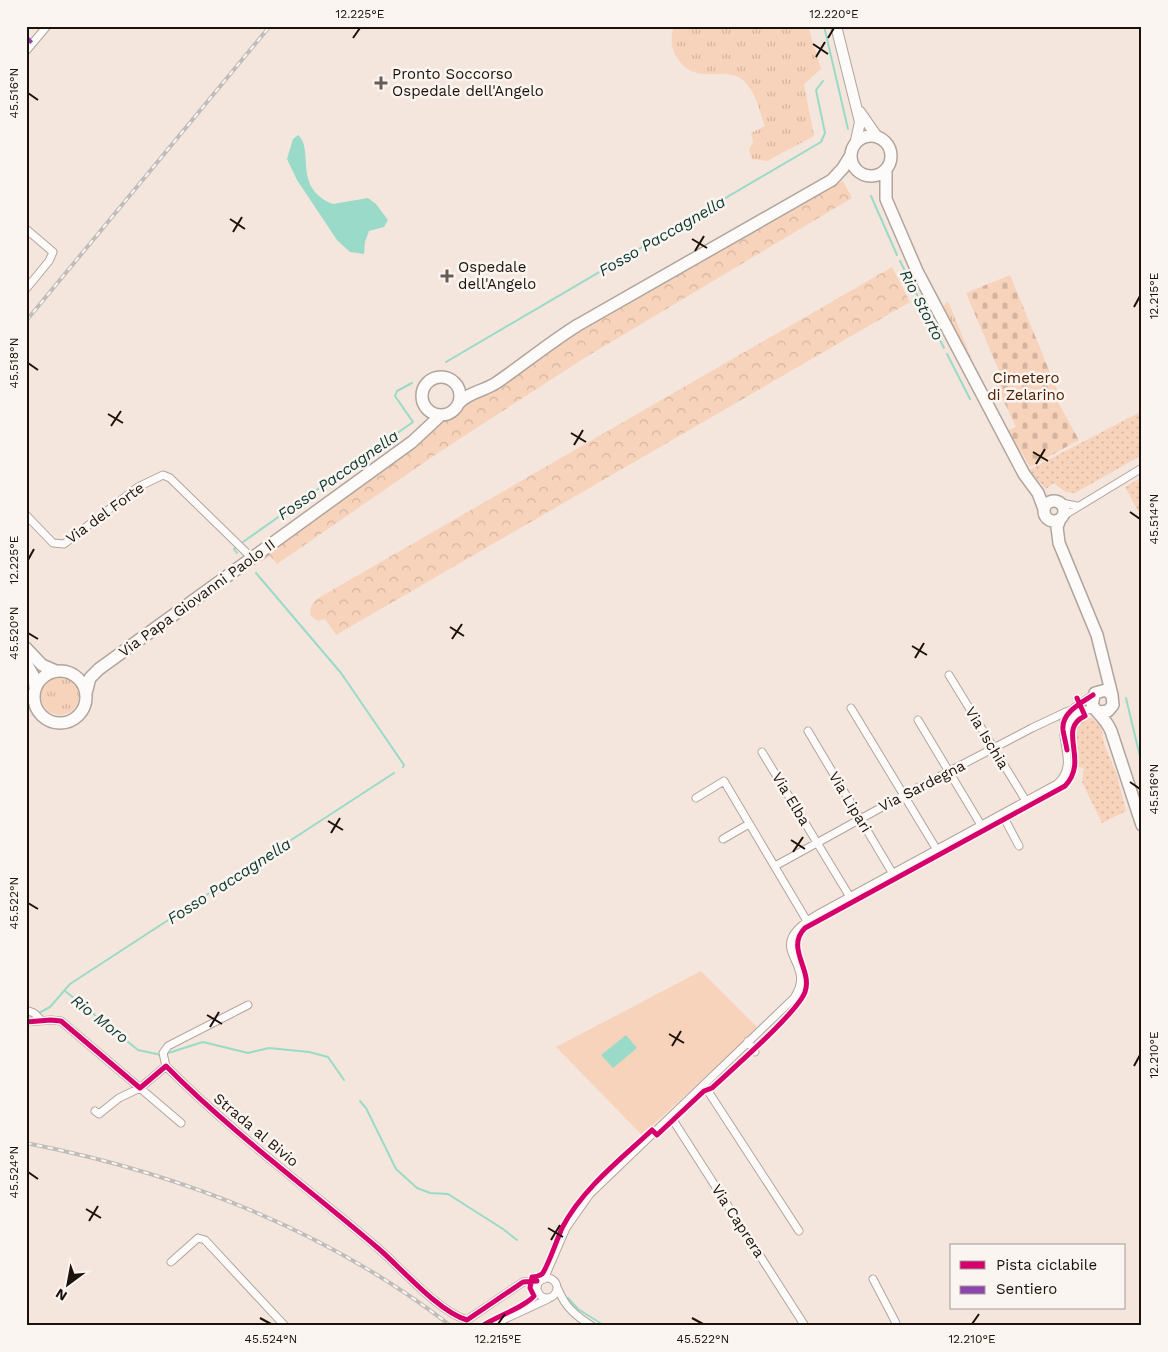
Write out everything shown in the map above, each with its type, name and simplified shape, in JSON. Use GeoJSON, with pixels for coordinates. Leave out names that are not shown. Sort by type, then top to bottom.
{"type":"FeatureCollection","features":[{"type":"Feature","properties":{"kind":"main road"},"geometry":{"type":"LineString","coordinates":[[426,407],[433,414],[441,415],[451,412],[459,403],[478,391],[496,384],[545,346],[578,325],[832,180],[844,168],[853,150],[860,128],[857,108],[836,26]]}},
{"type":"Feature","properties":{"kind":"main road"},"geometry":{"type":"LineString","coordinates":[[857,108],[889,151],[890,161],[886,169],[886,199]]}},
{"type":"Feature","properties":{"kind":"main road"},"geometry":{"type":"LineString","coordinates":[[853,150],[867,137],[878,138]]}},
{"type":"Feature","properties":{"kind":"main road"},"geometry":{"type":"LineString","coordinates":[[853,150],[854,166],[886,199],[917,271],[1019,464],[1038,493],[1045,514],[1088,611],[1101,650],[1114,702],[1112,708],[1126,757],[1130,784]]}},
{"type":"Feature","properties":{"kind":"main road"},"geometry":{"type":"LineString","coordinates":[[832,180],[877,175],[886,169]]}},
{"type":"Feature","properties":{"kind":"main road"},"geometry":{"type":"LineString","coordinates":[[418,438],[425,424],[426,407],[422,394],[430,381],[443,378],[468,391],[478,391]]}},
{"type":"Feature","properties":{"kind":"main road"},"geometry":{"type":"LineString","coordinates":[[456,385],[460,395],[459,403]]}},
{"type":"Feature","properties":{"kind":"main road","name":"Via Papa Giovanni Paolo II"},"geometry":{"type":"LineString","coordinates":[[86,693],[90,678],[99,669],[418,438],[441,415]]}},
{"type":"Feature","properties":{"kind":"main road"},"geometry":{"type":"LineString","coordinates":[[1019,464],[1058,502],[1064,511],[1057,527],[1059,543]]}},
{"type":"Feature","properties":{"kind":"main road"},"geometry":{"type":"LineString","coordinates":[[1045,514],[1048,502],[1058,502]]}},
{"type":"Feature","properties":{"kind":"main road"},"geometry":{"type":"LineString","coordinates":[[1045,514],[1053,521],[1061,518]]}},
{"type":"Feature","properties":{"kind":"main road"},"geometry":{"type":"LineString","coordinates":[[26,648],[42,665],[56,671],[72,673],[81,681],[86,693],[84,706],[79,715],[70,721],[58,723],[46,719],[38,712],[34,701],[36,687],[34,677],[26,663]]}},
{"type":"Feature","properties":{"kind":"main road"},"geometry":{"type":"LineString","coordinates":[[1101,650],[1100,678],[1092,704],[1111,730],[1142,825]]}},
{"type":"Feature","properties":{"kind":"main road","name":"Via Papa Giovanni Paolo II"},"geometry":{"type":"LineString","coordinates":[[72,673],[99,669]]}},
{"type":"Feature","properties":{"kind":"main road"},"geometry":{"type":"LineString","coordinates":[[36,687],[43,676],[56,671]]}},
{"type":"Feature","properties":{"kind":"main road"},"geometry":{"type":"LineString","coordinates":[[1094,694],[1104,690],[1112,695]]}},
{"type":"Feature","properties":{"kind":"main road"},"geometry":{"type":"LineString","coordinates":[[1098,711],[1106,712],[1112,708]]}},
{"type":"Feature","properties":{"kind":"street"},"geometry":{"type":"LineString","coordinates":[[26,51],[48,26]]}},
{"type":"Feature","properties":{"kind":"street"},"geometry":{"type":"LineString","coordinates":[[26,229],[53,252],[50,261],[26,289]]}},
{"type":"Feature","properties":{"kind":"street"},"geometry":{"type":"LineString","coordinates":[[1061,518],[1077,506],[1142,468]]}},
{"type":"Feature","properties":{"kind":"street","name":"Via del Forte"},"geometry":{"type":"LineString","coordinates":[[26,515],[53,543],[64,544],[138,487],[163,475],[170,478],[252,558]]}},
{"type":"Feature","properties":{"kind":"street"},"geometry":{"type":"LineString","coordinates":[[1058,502],[1077,506]]}},
{"type":"Feature","properties":{"kind":"street","name":"Via Ischia"},"geometry":{"type":"LineString","coordinates":[[949,675],[1026,801]]}},
{"type":"Feature","properties":{"kind":"street","name":"Via Sardegna"},"geometry":{"type":"LineString","coordinates":[[775,866],[860,818],[1071,710],[1094,694]]}},
{"type":"Feature","properties":{"kind":"street"},"geometry":{"type":"LineString","coordinates":[[851,708],[937,850]]}},
{"type":"Feature","properties":{"kind":"street"},"geometry":{"type":"LineString","coordinates":[[535,1305],[540,1285],[566,1228],[581,1204],[788,1004],[800,988],[801,978],[790,942],[795,930],[807,921],[850,897],[1057,784],[1064,776],[1068,765],[1064,721],[1071,710]]}},
{"type":"Feature","properties":{"kind":"street"},"geometry":{"type":"LineString","coordinates":[[1066,745],[1068,727],[1074,717],[1085,710],[1098,711]]}},
{"type":"Feature","properties":{"kind":"street"},"geometry":{"type":"LineString","coordinates":[[918,720],[981,825]]}},
{"type":"Feature","properties":{"kind":"street","name":"Via Lipari"},"geometry":{"type":"LineString","coordinates":[[808,731],[893,874]]}},
{"type":"Feature","properties":{"kind":"street","name":"Via Elba"},"geometry":{"type":"LineString","coordinates":[[762,752],[850,897]]}},
{"type":"Feature","properties":{"kind":"street"},"geometry":{"type":"LineString","coordinates":[[696,798],[724,781],[807,921]]}},
{"type":"Feature","properties":{"kind":"street"},"geometry":{"type":"LineString","coordinates":[[1002,814],[1019,846]]}},
{"type":"Feature","properties":{"kind":"street"},"geometry":{"type":"LineString","coordinates":[[723,839],[749,824]]}},
{"type":"Feature","properties":{"kind":"street"},"geometry":{"type":"LineString","coordinates":[[96,1111],[99,1114],[119,1098],[140,1088],[164,1059],[168,1046],[248,1005]]}},
{"type":"Feature","properties":{"kind":"street"},"geometry":{"type":"LineString","coordinates":[[26,1010],[38,1017],[56,1020],[65,1024],[181,1123]]}},
{"type":"Feature","properties":{"kind":"street"},"geometry":{"type":"LineString","coordinates":[[26,1022],[38,1017]]}},
{"type":"Feature","properties":{"kind":"street"},"geometry":{"type":"LineString","coordinates":[[748,1042],[755,1052]]}},
{"type":"Feature","properties":{"kind":"street","name":"Strada al Bivio"},"geometry":{"type":"LineString","coordinates":[[164,1059],[230,1125],[446,1309],[467,1320],[520,1285],[540,1285]]}},
{"type":"Feature","properties":{"kind":"street"},"geometry":{"type":"LineString","coordinates":[[704,1085],[799,1231]]}},
{"type":"Feature","properties":{"kind":"street","name":"Via Caprera"},"geometry":{"type":"LineString","coordinates":[[671,1117],[805,1326]]}},
{"type":"Feature","properties":{"kind":"street"},"geometry":{"type":"LineString","coordinates":[[171,1262],[193,1241],[198,1238],[205,1240],[285,1326]]}},
{"type":"Feature","properties":{"kind":"street"},"geometry":{"type":"LineString","coordinates":[[550,1266],[552,1280],[558,1289],[562,1301],[579,1318],[592,1326]]}},
{"type":"Feature","properties":{"kind":"street"},"geometry":{"type":"LineString","coordinates":[[873,1279],[896,1323]]}},
{"type":"Feature","properties":{"kind":"street"},"geometry":{"type":"LineString","coordinates":[[540,1285],[552,1280]]}},
{"type":"Feature","properties":{"kind":"street"},"geometry":{"type":"LineString","coordinates":[[540,1285],[550,1298],[562,1301]]}},
{"type":"Feature","properties":{"kind":"street"},"geometry":{"type":"LineString","coordinates":[[490,1326],[550,1298],[558,1289]]}},
{"type":"Feature","properties":{"kind":"green space"},"geometry":{"type":"Polygon","coordinates":[[[674,26],[808,26],[821,69],[804,84],[814,136],[767,161],[752,159],[749,150],[753,142],[751,133],[765,126],[752,91],[744,81],[736,76],[700,74],[684,66],[676,56],[672,45],[674,26]]]}},
{"type":"Feature","properties":{"kind":"green space"},"geometry":{"type":"Polygon","coordinates":[[[843,181],[852,198],[586,357],[438,453],[277,564],[270,556],[261,562],[259,560],[424,439],[442,419],[454,414],[461,404],[564,341],[843,181]]]}},
{"type":"Feature","properties":{"kind":"green space"},"geometry":{"type":"Polygon","coordinates":[[[892,267],[910,302],[336,635],[325,619],[318,621],[311,616],[311,606],[321,597],[892,267]]]}},
{"type":"Feature","properties":{"kind":"green space","name":"Cimetero di Zelarino"},"geometry":{"type":"Polygon","coordinates":[[[1010,275],[1061,399],[1058,402],[1079,440],[1030,467],[1008,430],[1016,427],[991,374],[999,371],[966,293],[1010,275]]]}},
{"type":"Feature","properties":{"kind":"green space"},"geometry":{"type":"Polygon","coordinates":[[[948,301],[971,357],[967,355],[942,307],[948,301]]]}},
{"type":"Feature","properties":{"kind":"green space"},"geometry":{"type":"Polygon","coordinates":[[[1142,411],[1142,455],[1075,493],[1065,492],[1054,483],[1046,489],[1029,470],[1142,411]]]}},
{"type":"Feature","properties":{"kind":"green space"},"geometry":{"type":"Polygon","coordinates":[[[1142,477],[1142,518],[1125,487],[1142,477]]]}},
{"type":"Feature","properties":{"kind":"green space"},"geometry":{"type":"Polygon","coordinates":[[[60,677],[73,683],[79,696],[73,709],[60,715],[47,709],[41,696],[47,683],[60,677]]]}},
{"type":"Feature","properties":{"kind":"green space"},"geometry":{"type":"Polygon","coordinates":[[[1088,718],[1092,718],[1101,726],[1104,744],[1116,772],[1126,811],[1102,823],[1082,782],[1084,768],[1078,767],[1075,739],[1076,727],[1088,718]]]}},
{"type":"Feature","properties":{"kind":"green space"},"geometry":{"type":"Polygon","coordinates":[[[701,971],[758,1028],[642,1135],[556,1047],[701,971]]]}},
{"type":"Feature","properties":{"kind":"water"},"geometry":{"type":"Polygon","coordinates":[[[298,135],[303,142],[305,150],[308,179],[320,197],[333,204],[368,198],[376,204],[388,220],[384,227],[369,231],[365,242],[364,254],[350,252],[337,240],[297,180],[287,159],[293,139],[298,135]]]}},
{"type":"Feature","properties":{"kind":"water"},"geometry":{"type":"Polygon","coordinates":[[[626,1035],[637,1048],[613,1068],[601,1055],[626,1035]]]}},
{"type":"Feature","properties":{"kind":"waterway","name":"Rio Storto"},"geometry":{"type":"LineString","coordinates":[[824,26],[848,129]]}},
{"type":"Feature","properties":{"kind":"waterway","name":"Fosso Paccagnella"},"geometry":{"type":"LineString","coordinates":[[446,362],[821,142],[825,133],[816,90],[823,81]]}},
{"type":"Feature","properties":{"kind":"waterway","name":"Rio Storto"},"geometry":{"type":"LineString","coordinates":[[871,196],[897,255]]}},
{"type":"Feature","properties":{"kind":"waterway","name":"Rio Storto"},"geometry":{"type":"LineString","coordinates":[[900,261],[944,348]]}},
{"type":"Feature","properties":{"kind":"waterway","name":"Rio Storto"},"geometry":{"type":"LineString","coordinates":[[947,354],[970,399]]}},
{"type":"Feature","properties":{"kind":"waterway","name":"Fosso Paccagnella"},"geometry":{"type":"LineString","coordinates":[[243,542],[413,422],[395,396],[397,391],[412,383]]}},
{"type":"Feature","properties":{"kind":"waterway","name":"Fosso Paccagnella"},"geometry":{"type":"LineString","coordinates":[[237,547],[234,549],[237,553]]}},
{"type":"Feature","properties":{"kind":"waterway","name":"Fosso Paccagnella"},"geometry":{"type":"LineString","coordinates":[[256,573],[341,673],[404,765],[403,767]]}},
{"type":"Feature","properties":{"kind":"waterway","name":"Rio Storto"},"geometry":{"type":"LineString","coordinates":[[1126,698],[1142,765]]}},
{"type":"Feature","properties":{"kind":"waterway","name":"Fosso Paccagnella"},"geometry":{"type":"LineString","coordinates":[[39,1013],[50,1007],[70,984],[394,773]]}},
{"type":"Feature","properties":{"kind":"waterway","name":"Rio Moro"},"geometry":{"type":"LineString","coordinates":[[65,991],[138,1050],[161,1055]]}},
{"type":"Feature","properties":{"kind":"waterway","name":"Rio Moro"},"geometry":{"type":"LineString","coordinates":[[26,1016],[32,1015]]}},
{"type":"Feature","properties":{"kind":"waterway","name":"Rio Moro"},"geometry":{"type":"LineString","coordinates":[[165,1054],[203,1042],[248,1053],[269,1048],[309,1052],[328,1057],[344,1080]]}},
{"type":"Feature","properties":{"kind":"waterway","name":"Rio Moro"},"geometry":{"type":"LineString","coordinates":[[360,1101],[366,1108],[396,1169],[417,1188],[430,1193],[448,1194],[517,1240]]}},
{"type":"Feature","properties":{"kind":"waterway","name":"Rio Moro"},"geometry":{"type":"LineString","coordinates":[[568,1298],[578,1309],[605,1326]]}},
{"type":"Feature","properties":{"kind":"railway"},"geometry":{"type":"LineString","coordinates":[[26,321],[270,26]]}},
{"type":"Feature","properties":{"kind":"railway"},"geometry":{"type":"LineString","coordinates":[[26,1143],[140,1171],[195,1189],[249,1210],[302,1234],[354,1261],[403,1292],[451,1326]]}},
{"type":"Feature","properties":{"kind":"marked path"},"geometry":{"type":"LineString","coordinates":[[26,37],[33,44]]}},
{"type":"Feature","properties":{"kind":"cycle path"},"geometry":{"type":"LineString","coordinates":[[1067,750],[1063,730],[1065,718],[1073,709],[1093,695]]}},
{"type":"Feature","properties":{"kind":"cycle path"},"geometry":{"type":"LineString","coordinates":[[482,1326],[524,1304],[534,1296],[530,1288],[532,1277],[542,1274],[570,1214],[603,1175],[652,1130],[657,1135],[704,1091],[712,1088],[778,1026],[800,1001],[805,992],[806,976],[798,951],[798,943],[805,928],[1065,786],[1072,776],[1075,766],[1073,729],[1077,722],[1085,716],[1077,698]]}},
{"type":"Feature","properties":{"kind":"cycle path"},"geometry":{"type":"LineString","coordinates":[[26,1022],[61,1021],[140,1088],[166,1066],[217,1114],[379,1249],[421,1289],[456,1315],[467,1320],[523,1282],[537,1281]]}},
{"type":"Feature","properties":{"kind":"place","name":"Pronto Soccorso Ospedale dell'Angelo"},"geometry":{"type":"Point","coordinates":[381,83]}},
{"type":"Feature","properties":{"kind":"place","name":"Ospedale dell'Angelo"},"geometry":{"type":"Point","coordinates":[447,276]}}]}
